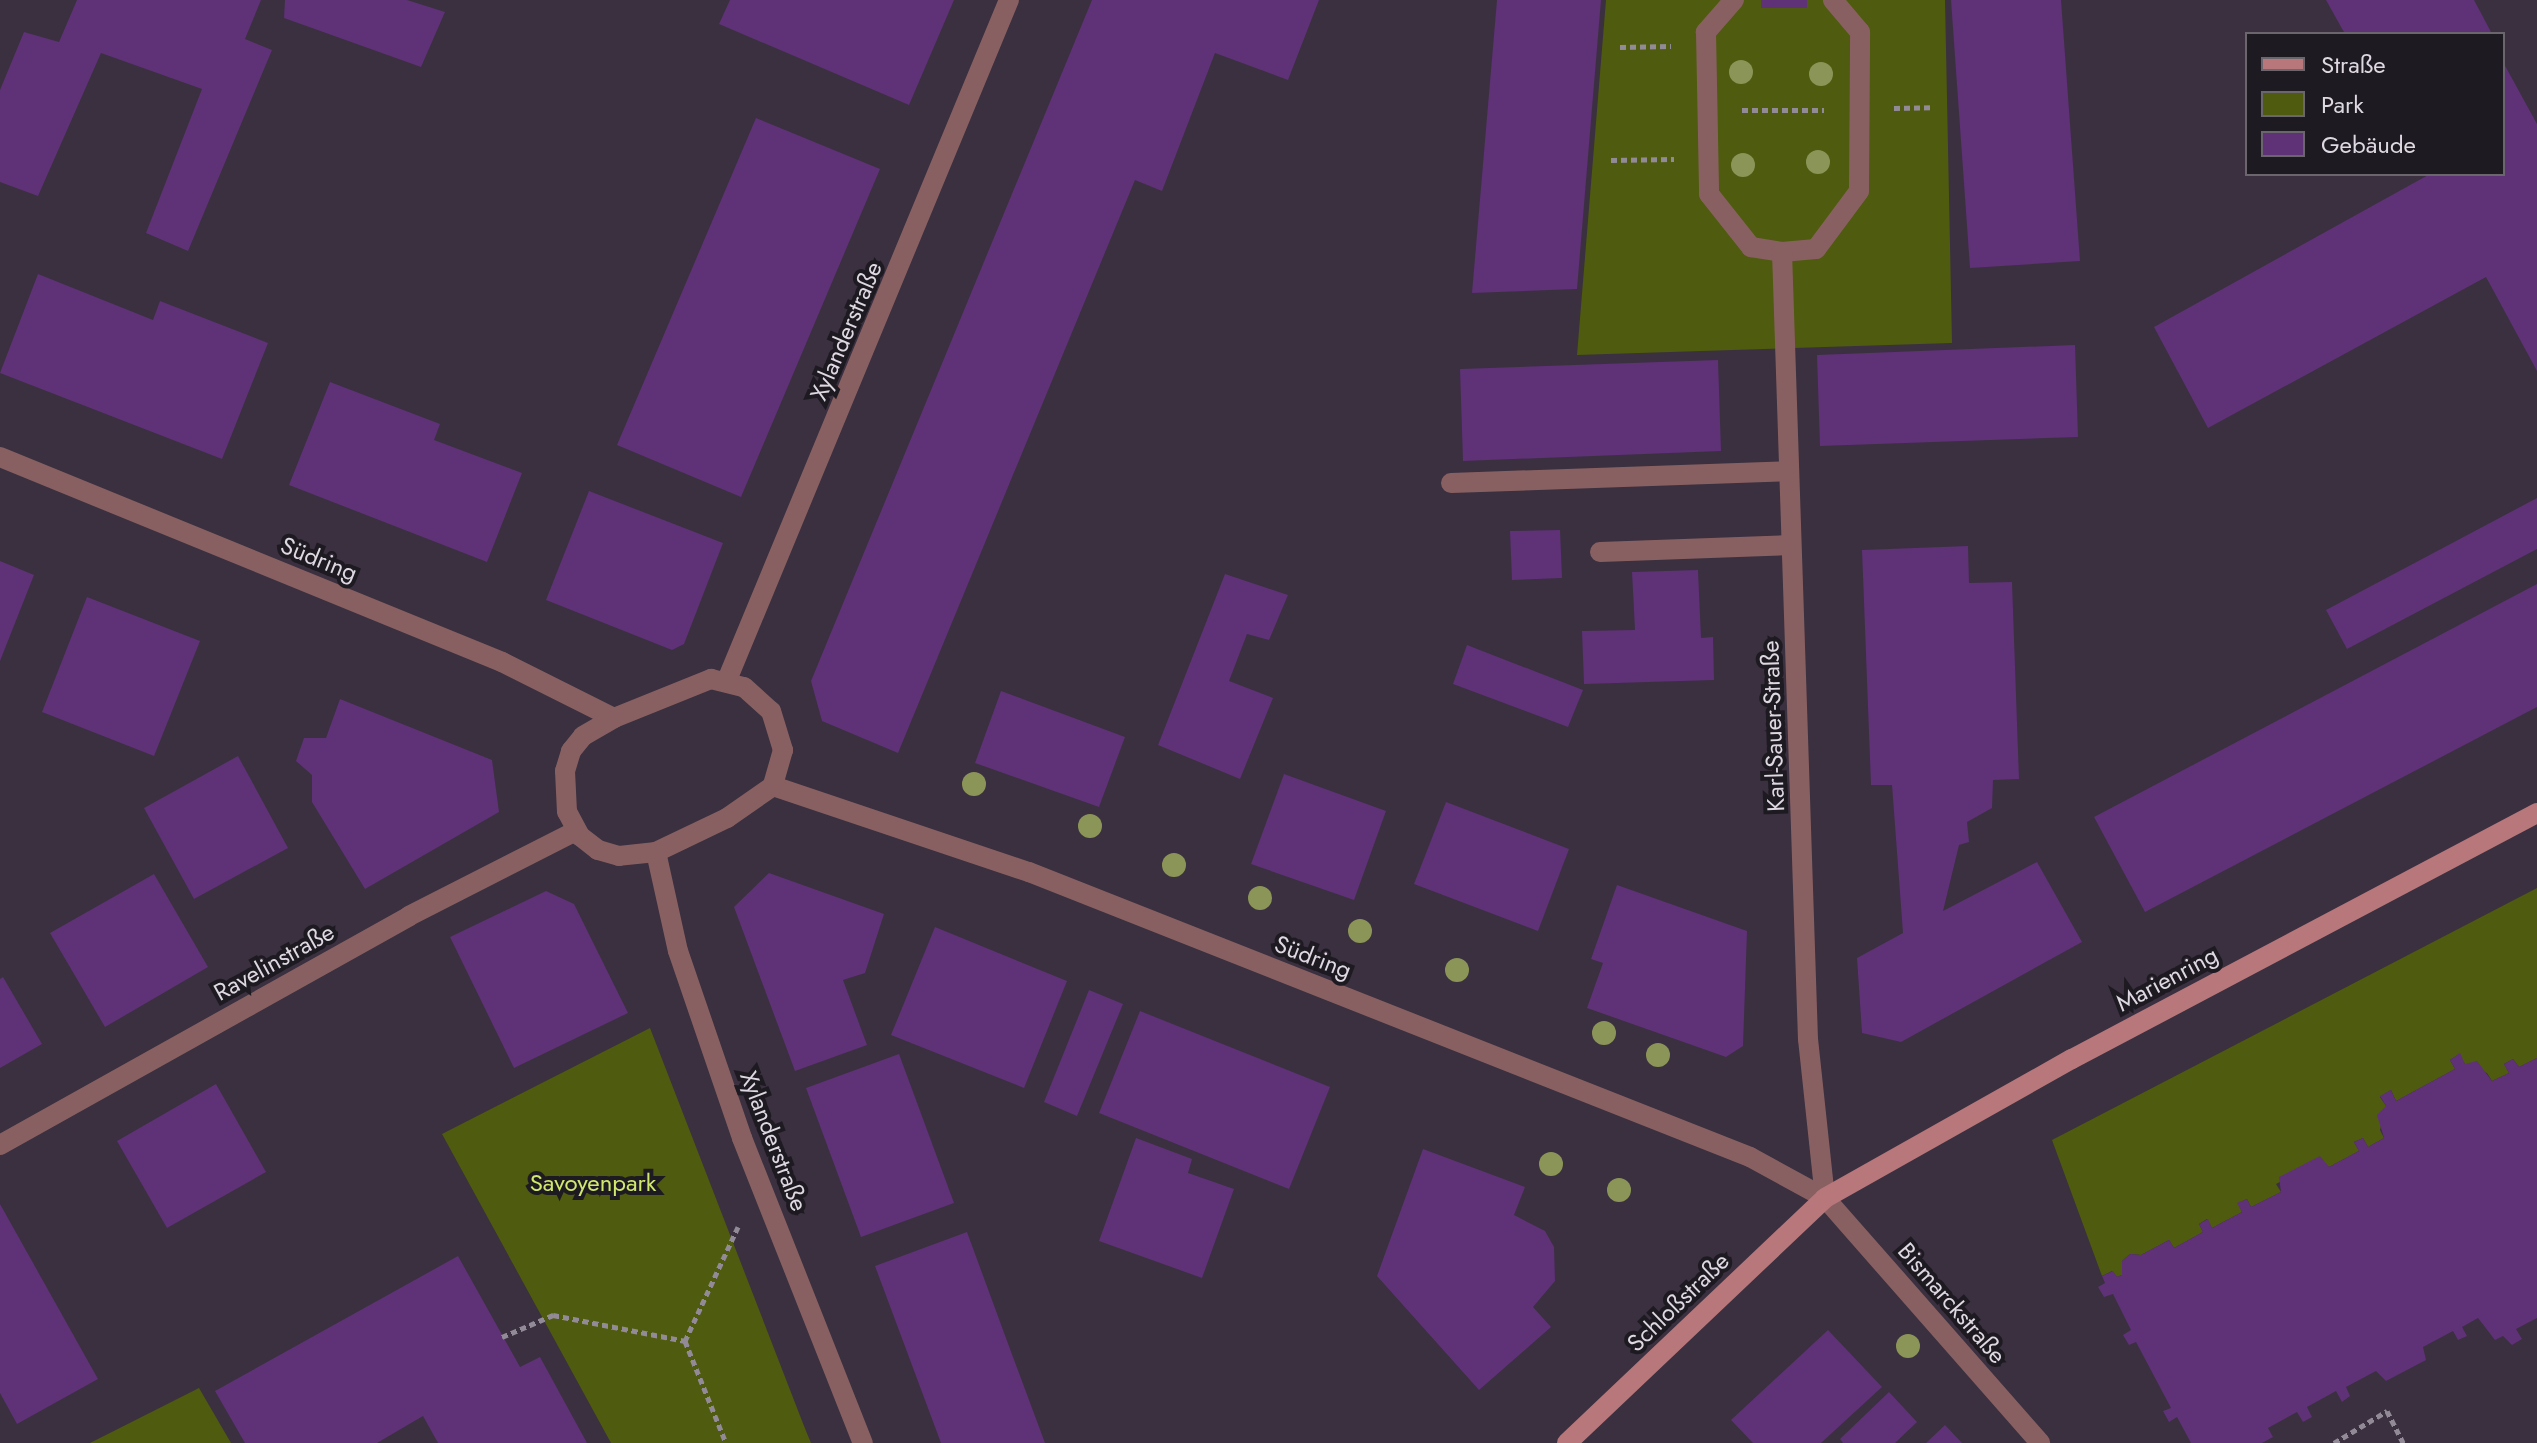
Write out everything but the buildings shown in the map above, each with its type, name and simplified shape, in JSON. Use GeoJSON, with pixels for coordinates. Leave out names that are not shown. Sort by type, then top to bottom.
{"type":"FeatureCollection","features":[{"type":"Feature","properties":{"kind":"main road","name":"Marienring"},"geometry":{"type":"LineString","coordinates":[[1825,1198],[2072,1059],[2537,813]]}},
{"type":"Feature","properties":{"kind":"main road","name":"Schloßstraße"},"geometry":{"type":"LineString","coordinates":[[1567,1443],[1825,1198]]}},
{"type":"Feature","properties":{"kind":"street","name":"Xylanderstraße"},"geometry":{"type":"LineString","coordinates":[[727,680],[1009,0]]}},
{"type":"Feature","properties":{"kind":"street"},"geometry":{"type":"LineString","coordinates":[[1734,0],[1706,32],[1709,194],[1751,247],[1782,252],[1816,249],[1859,191],[1860,32],[1833,0]]}},
{"type":"Feature","properties":{"kind":"street","name":"Karl-Sauer-Straße"},"geometry":{"type":"LineString","coordinates":[[1782,252],[1808,1039],[1825,1198]]}},
{"type":"Feature","properties":{"kind":"street","name":"Südring"},"geometry":{"type":"LineString","coordinates":[[0,457],[502,662],[614,718]]}},
{"type":"Feature","properties":{"kind":"street"},"geometry":{"type":"LineString","coordinates":[[1451,483],[1788,471]]}},
{"type":"Feature","properties":{"kind":"street"},"geometry":{"type":"LineString","coordinates":[[1600,552],[1791,545]]}},
{"type":"Feature","properties":{"kind":"street"},"geometry":{"type":"LineString","coordinates":[[727,680],[757,695],[779,729],[781,771],[773,786],[727,818],[656,852],[609,855],[576,831],[565,797],[571,751],[583,736],[614,718],[697,681],[727,680]]}},
{"type":"Feature","properties":{"kind":"street","name":"Südring"},"geometry":{"type":"LineString","coordinates":[[773,786],[1029,872],[1706,1137],[1825,1198]]}},
{"type":"Feature","properties":{"kind":"street","name":"Ravelinstraße"},"geometry":{"type":"LineString","coordinates":[[0,1145],[409,916],[576,831]]}},
{"type":"Feature","properties":{"kind":"street","name":"Xylanderstraße"},"geometry":{"type":"LineString","coordinates":[[656,852],[678,951],[742,1138],[863,1443]]}},
{"type":"Feature","properties":{"kind":"street","name":"Bismarckstraße"},"geometry":{"type":"LineString","coordinates":[[1825,1198],[2040,1443]]}},
{"type":"Feature","properties":{"kind":"path"},"geometry":{"type":"LineString","coordinates":[[1620,47],[1706,45]]}},
{"type":"Feature","properties":{"kind":"path"},"geometry":{"type":"LineString","coordinates":[[1751,110],[1821,110]]}},
{"type":"Feature","properties":{"kind":"path"},"geometry":{"type":"LineString","coordinates":[[1611,160],[1707,159]]}},
{"type":"Feature","properties":{"kind":"path"},"geometry":{"type":"LineString","coordinates":[[726,1443],[685,1341],[738,1226]]}},
{"type":"Feature","properties":{"kind":"path"},"geometry":{"type":"LineString","coordinates":[[502,1337],[553,1315],[685,1341]]}},
{"type":"Feature","properties":{"kind":"path"},"geometry":{"type":"LineString","coordinates":[[2334,1443],[2387,1411],[2403,1443]]}},
{"type":"Feature","properties":{"kind":"green space"},"geometry":{"type":"Polygon","coordinates":[[[1606,0],[1945,0],[1952,343],[1577,355],[1606,0]]]}},
{"type":"Feature","properties":{"kind":"green space"},"geometry":{"type":"Polygon","coordinates":[[[2537,888],[2537,1058],[2519,1067],[2513,1059],[2504,1064],[2509,1073],[2492,1081],[2487,1073],[2465,1064],[2459,1054],[2450,1060],[2455,1069],[2396,1101],[2391,1090],[2380,1097],[2386,1106],[2380,1130],[2384,1138],[2368,1147],[2363,1138],[2354,1142],[2359,1151],[2329,1167],[2321,1160],[2276,1184],[2281,1192],[2251,1207],[2247,1199],[2238,1203],[2242,1212],[2212,1228],[2207,1219],[2199,1224],[2203,1232],[2174,1248],[2169,1240],[2141,1255],[2130,1254],[2122,1261],[2122,1275],[2117,1277],[2112,1271],[2102,1276],[2052,1140],[2537,888]]]}},
{"type":"Feature","properties":{"kind":"green space","name":"Savoyenpark"},"geometry":{"type":"Polygon","coordinates":[[[650,1028],[811,1443],[611,1443],[442,1134],[650,1028]]]}},
{"type":"Feature","properties":{"kind":"green space"},"geometry":{"type":"Polygon","coordinates":[[[199,1388],[231,1443],[90,1443],[199,1388]]]}}]}
